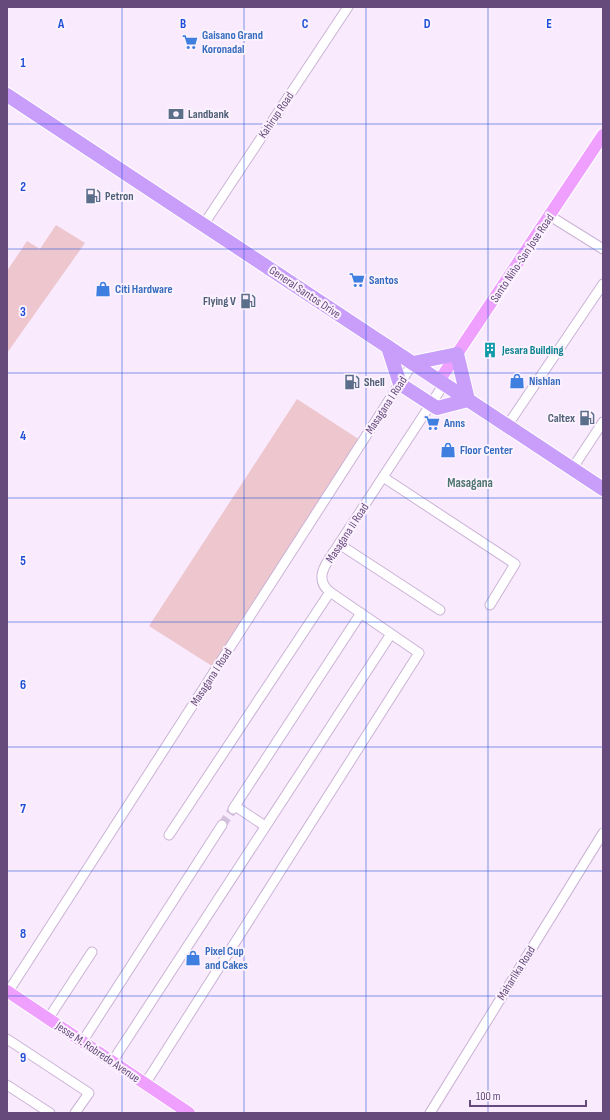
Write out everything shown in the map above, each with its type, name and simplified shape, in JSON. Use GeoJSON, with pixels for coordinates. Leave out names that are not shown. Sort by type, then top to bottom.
{"type":"FeatureCollection","features":[{"type":"Feature","properties":{"kind":"highway","name":"General Santos Drive"},"geometry":{"type":"LineString","coordinates":[[7,95],[603,489]]}},
{"type":"Feature","properties":{"kind":"highway"},"geometry":{"type":"LineString","coordinates":[[388,347],[400,384],[437,408],[468,400],[457,354],[413,363]]}},
{"type":"Feature","properties":{"kind":"main road","name":"Santo Niño-San Jose Road"},"geometry":{"type":"LineString","coordinates":[[442,382],[457,354],[603,135]]}},
{"type":"Feature","properties":{"kind":"main road","name":"Jesse M. Robredo Avenue"},"geometry":{"type":"LineString","coordinates":[[8,991],[190,1113]]}},
{"type":"Feature","properties":{"kind":"street","name":"Kahirup Road"},"geometry":{"type":"LineString","coordinates":[[204,224],[348,7]]}},
{"type":"Feature","properties":{"kind":"street"},"geometry":{"type":"LineString","coordinates":[[550,216],[603,249]]}},
{"type":"Feature","properties":{"kind":"street"},"geometry":{"type":"LineString","coordinates":[[507,426],[603,284]]}},
{"type":"Feature","properties":{"kind":"street","name":"Masagana I Road"},"geometry":{"type":"LineString","coordinates":[[8,991],[413,363]]}},
{"type":"Feature","properties":{"kind":"street","name":"Masagana II Road"},"geometry":{"type":"LineString","coordinates":[[145,1084],[419,653],[330,592],[321,583],[320,578],[339,544],[431,404],[442,382]]}},
{"type":"Feature","properties":{"kind":"street"},"geometry":{"type":"LineString","coordinates":[[572,469],[603,422]]}},
{"type":"Feature","properties":{"kind":"street"},"geometry":{"type":"LineString","coordinates":[[383,477],[515,564],[490,605]]}},
{"type":"Feature","properties":{"kind":"street"},"geometry":{"type":"LineString","coordinates":[[339,544],[440,610]]}},
{"type":"Feature","properties":{"kind":"street"},"geometry":{"type":"LineString","coordinates":[[169,835],[330,592]]}},
{"type":"Feature","properties":{"kind":"street"},"geometry":{"type":"LineString","coordinates":[[265,826],[234,807],[361,613]]}},
{"type":"Feature","properties":{"kind":"street"},"geometry":{"type":"LineString","coordinates":[[112,1062],[391,634]]}},
{"type":"Feature","properties":{"kind":"street"},"geometry":{"type":"LineString","coordinates":[[82,1042],[222,825]]}},
{"type":"Feature","properties":{"kind":"street","name":"Maharlika Road"},"geometry":{"type":"LineString","coordinates":[[430,1113],[603,833]]}},
{"type":"Feature","properties":{"kind":"street"},"geometry":{"type":"LineString","coordinates":[[48,1019],[92,952]]}},
{"type":"Feature","properties":{"kind":"street"},"geometry":{"type":"LineString","coordinates":[[7,1039],[89,1093],[75,1113]]}},
{"type":"Feature","properties":{"kind":"street"},"geometry":{"type":"LineString","coordinates":[[8,1088],[35,1109],[50,1113]]}},
{"type":"Feature","properties":{"kind":"shaded area"},"geometry":{"type":"Polygon","coordinates":[[[56,225],[85,243],[7,353],[7,271],[27,241],[40,249],[56,225]]]}},
{"type":"Feature","properties":{"kind":"shaded area"},"geometry":{"type":"Polygon","coordinates":[[[297,399],[360,440],[212,666],[149,626],[297,399]]]}},
{"type":"Feature","properties":{"kind":"tunnel"},"geometry":{"type":"LineString","coordinates":[[222,825],[233,809]]}},
{"type":"Feature","properties":{"kind":"place","name":"Gaisano Grand Koronadal"},"geometry":{"type":"Point","coordinates":[190,42]}},
{"type":"Feature","properties":{"kind":"place","name":"Landbank"},"geometry":{"type":"Point","coordinates":[176,114]}},
{"type":"Feature","properties":{"kind":"place","name":"Petron"},"geometry":{"type":"Point","coordinates":[93,196]}},
{"type":"Feature","properties":{"kind":"place","name":"Santos"},"geometry":{"type":"Point","coordinates":[357,280]}},
{"type":"Feature","properties":{"kind":"place","name":"Citi Hardware"},"geometry":{"type":"Point","coordinates":[103,289]}},
{"type":"Feature","properties":{"kind":"place","name":"Flying V"},"geometry":{"type":"Point","coordinates":[248,301]}},
{"type":"Feature","properties":{"kind":"place","name":"Jesara Building"},"geometry":{"type":"Point","coordinates":[490,350]}},
{"type":"Feature","properties":{"kind":"place","name":"Nishlan"},"geometry":{"type":"Point","coordinates":[517,381]}},
{"type":"Feature","properties":{"kind":"place","name":"Shell"},"geometry":{"type":"Point","coordinates":[352,382]}},
{"type":"Feature","properties":{"kind":"place","name":"Caltex"},"geometry":{"type":"Point","coordinates":[587,418]}},
{"type":"Feature","properties":{"kind":"place","name":"Anns"},"geometry":{"type":"Point","coordinates":[432,423]}},
{"type":"Feature","properties":{"kind":"place","name":"Floor Center"},"geometry":{"type":"Point","coordinates":[448,450]}},
{"type":"Feature","properties":{"kind":"place","name":"Pixel Cup and Cakes"},"geometry":{"type":"Point","coordinates":[193,958]}},
{"type":"Feature","properties":{"kind":"district","name":"Masagana"},"geometry":{"type":"Point","coordinates":[470,482]}}]}
